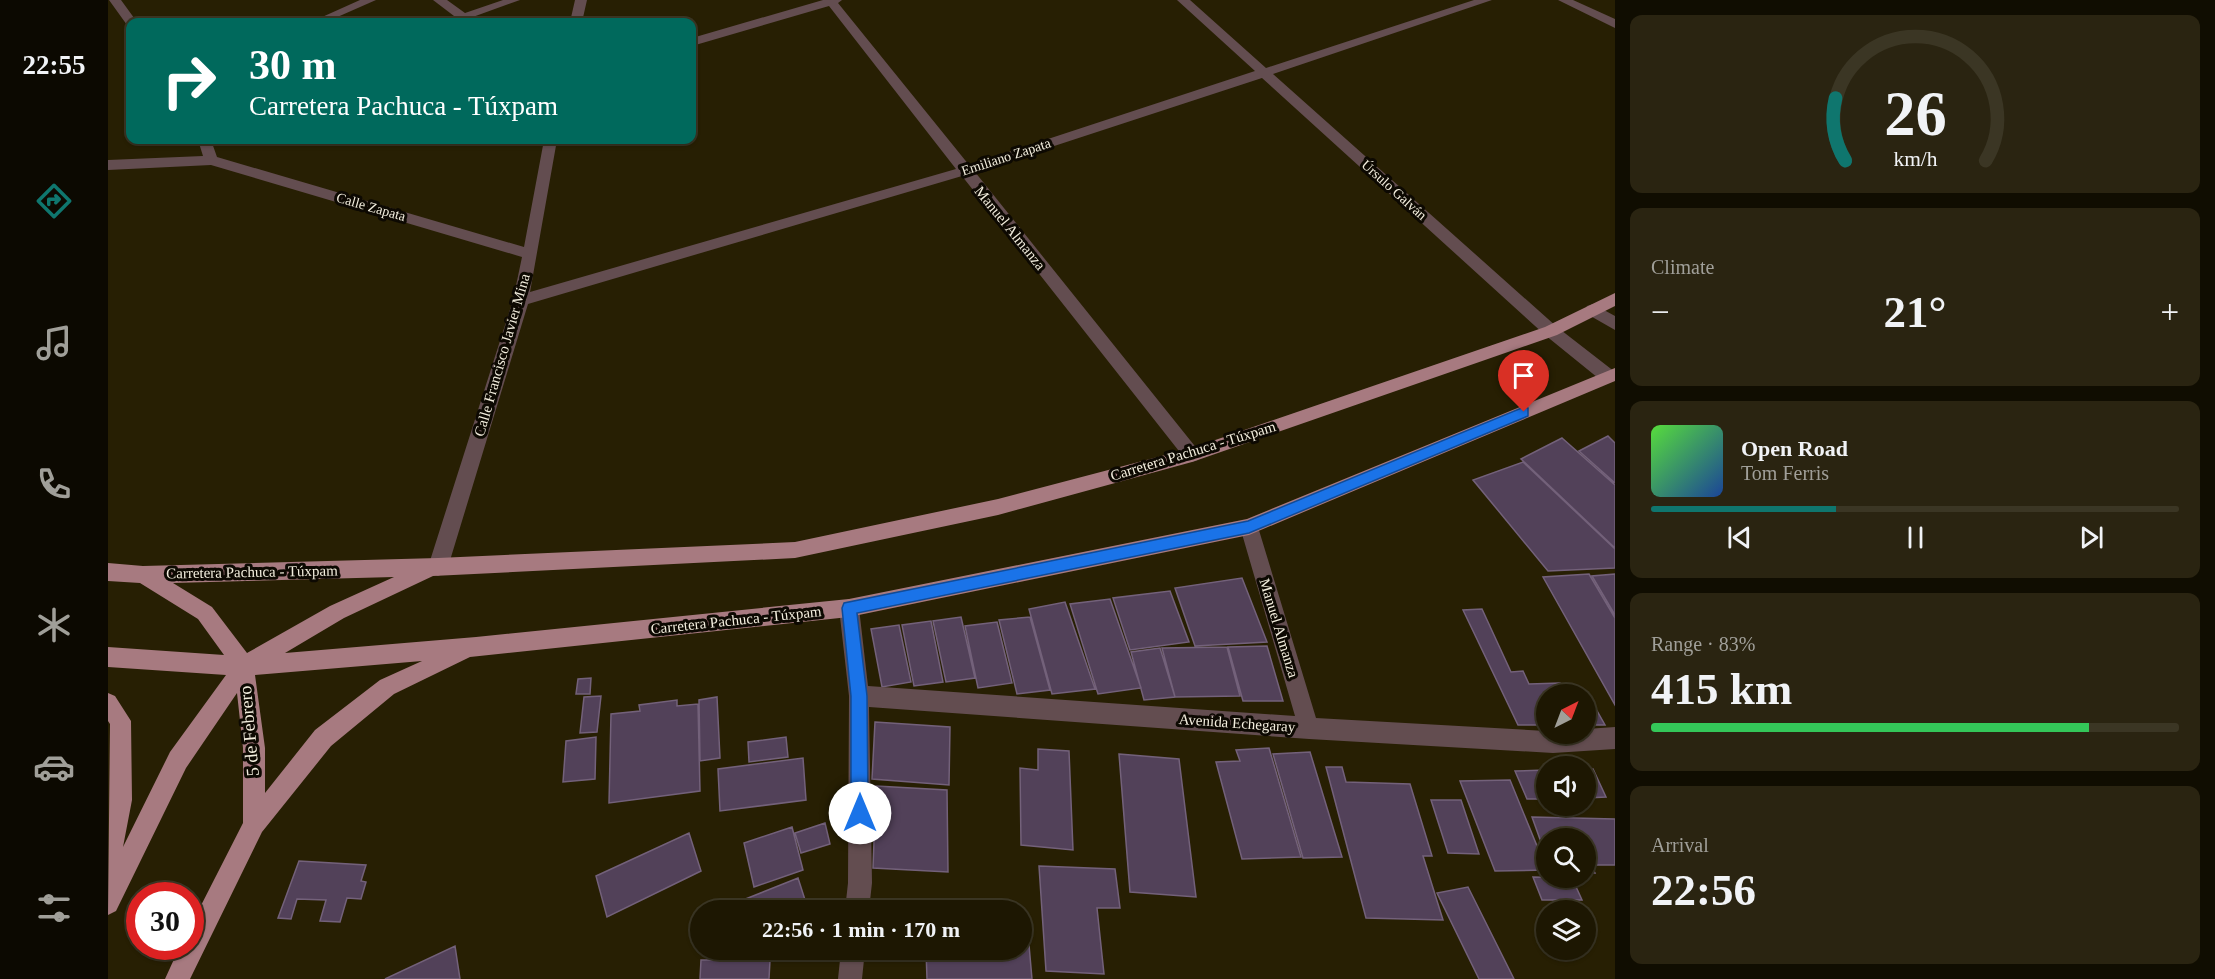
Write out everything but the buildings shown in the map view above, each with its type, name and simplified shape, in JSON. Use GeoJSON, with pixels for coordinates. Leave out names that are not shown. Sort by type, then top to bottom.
{"type":"FeatureCollection","features":[{"type":"Feature","properties":{"kind":"main road","name":"Carretera Pachuca - Túxpam"},"geometry":{"type":"LineString","coordinates":[[108,572],[143,575],[438,567],[795,550],[998,507],[1192,455],[1551,331],[1615,299]]}},
{"type":"Feature","properties":{"kind":"main road","name":"Carretera Pachuca - Túxpam"},"geometry":{"type":"LineString","coordinates":[[108,657],[244,666],[476,647],[849,608],[1249,527],[1612,375]]}},
{"type":"Feature","properties":{"kind":"main road"},"geometry":{"type":"LineString","coordinates":[[143,575],[205,613],[244,666],[337,612],[438,567]]}},
{"type":"Feature","properties":{"kind":"main road"},"geometry":{"type":"LineString","coordinates":[[254,824],[323,738],[359,709],[387,687],[476,647]]}},
{"type":"Feature","properties":{"kind":"main road","name":"5 de Febrero"},"geometry":{"type":"LineString","coordinates":[[177,979],[254,824],[254,748],[244,666]]}},
{"type":"Feature","properties":{"kind":"main road","name":"5 de Febrero"},"geometry":{"type":"LineString","coordinates":[[108,903],[178,760],[244,666]]}},
{"type":"Feature","properties":{"kind":"main road"},"geometry":{"type":"LineString","coordinates":[[108,703],[121,721],[121,788],[108,868]]}},
{"type":"Feature","properties":{"kind":"street"},"geometry":{"type":"LineString","coordinates":[[115,0],[128,18]]}},
{"type":"Feature","properties":{"kind":"street"},"geometry":{"type":"LineString","coordinates":[[327,18],[370,0]]}},
{"type":"Feature","properties":{"kind":"street"},"geometry":{"type":"LineString","coordinates":[[440,0],[463,17],[514,0]]}},
{"type":"Feature","properties":{"kind":"street"},"geometry":{"type":"LineString","coordinates":[[577,18],[581,0]]}},
{"type":"Feature","properties":{"kind":"street"},"geometry":{"type":"LineString","coordinates":[[696,41],[832,0]]}},
{"type":"Feature","properties":{"kind":"street","name":"Manuel Almanza"},"geometry":{"type":"LineString","coordinates":[[832,0],[964,171],[1192,455]]}},
{"type":"Feature","properties":{"kind":"street","name":"Úrsulo Galván"},"geometry":{"type":"LineString","coordinates":[[1183,0],[1551,331],[1612,375]]}},
{"type":"Feature","properties":{"kind":"street","name":"Emiliano Zapata"},"geometry":{"type":"LineString","coordinates":[[521,300],[964,171],[1486,0]]}},
{"type":"Feature","properties":{"kind":"street"},"geometry":{"type":"LineString","coordinates":[[1564,0],[1615,24]]}},
{"type":"Feature","properties":{"kind":"street"},"geometry":{"type":"LineString","coordinates":[[207,144],[212,160]]}},
{"type":"Feature","properties":{"kind":"street","name":"Calle Francisco Javier Mina"},"geometry":{"type":"LineString","coordinates":[[438,567],[521,300],[550,144]]}},
{"type":"Feature","properties":{"kind":"street","name":"Calle Zapata"},"geometry":{"type":"LineString","coordinates":[[108,165],[212,160],[530,254]]}},
{"type":"Feature","properties":{"kind":"street"},"geometry":{"type":"LineString","coordinates":[[1593,310],[1615,324]]}},
{"type":"Feature","properties":{"kind":"street","name":"Manuel Almanza"},"geometry":{"type":"LineString","coordinates":[[1249,527],[1309,729]]}},
{"type":"Feature","properties":{"kind":"street"},"geometry":{"type":"LineString","coordinates":[[849,608],[859,696],[860,883],[858,900]]}},
{"type":"Feature","properties":{"kind":"street","name":"Avenida Echegaray"},"geometry":{"type":"LineString","coordinates":[[859,696],[1309,729],[1553,742],[1615,738]]}},
{"type":"Feature","properties":{"kind":"street"},"geometry":{"type":"LineString","coordinates":[[850,979],[852,960]]}},
{"type":"Feature","properties":{"kind":"route"},"geometry":{"type":"LineString","coordinates":[[860,813],[859,696],[849,608],[1249,527],[1524,412]]}}]}
